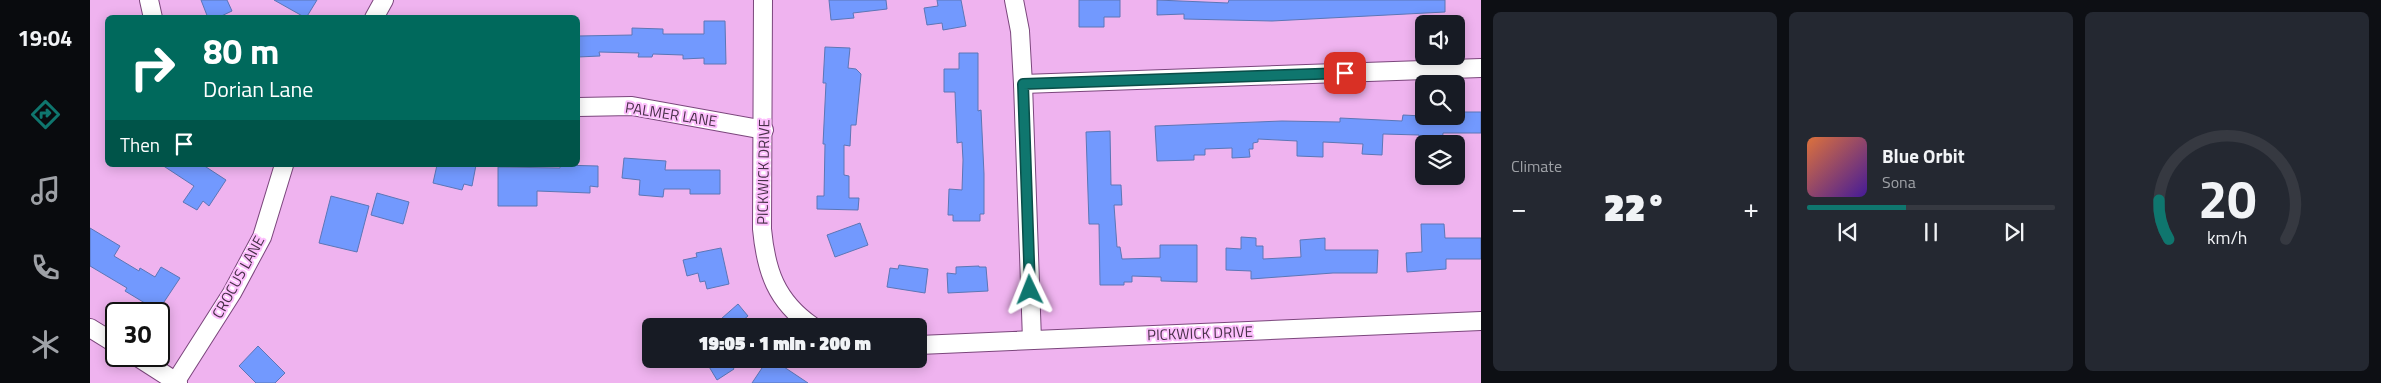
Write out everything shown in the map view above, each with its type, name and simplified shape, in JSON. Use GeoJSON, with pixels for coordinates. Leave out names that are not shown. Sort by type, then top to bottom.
{"type":"FeatureCollection","features":[{"type":"Feature","properties":{"kind":"street"},"geometry":{"type":"LineString","coordinates":[[149,0],[152,15]]}},
{"type":"Feature","properties":{"kind":"street"},"geometry":{"type":"LineString","coordinates":[[376,15],[384,0]]}},
{"type":"Feature","properties":{"kind":"street","name":"PICKWICK DRIVE"},"geometry":{"type":"LineString","coordinates":[[763,0],[764,130],[762,229],[765,263],[777,289],[795,314],[801,318]]}},
{"type":"Feature","properties":{"kind":"street"},"geometry":{"type":"LineString","coordinates":[[1014,0],[1020,31],[1023,84],[1032,340]]}},
{"type":"Feature","properties":{"kind":"street"},"geometry":{"type":"LineString","coordinates":[[1023,84],[1481,68]]}},
{"type":"Feature","properties":{"kind":"street","name":"PALMER LANE"},"geometry":{"type":"LineString","coordinates":[[580,107],[632,106],[764,130]]}},
{"type":"Feature","properties":{"kind":"street","name":"CROCUS LANE"},"geometry":{"type":"LineString","coordinates":[[177,382],[232,293],[262,238],[283,167]]}},
{"type":"Feature","properties":{"kind":"street","name":"PICKWICK DRIVE"},"geometry":{"type":"LineString","coordinates":[[927,346],[1481,322]]}},
{"type":"Feature","properties":{"kind":"street"},"geometry":{"type":"LineString","coordinates":[[90,328],[105,337]]}},
{"type":"Feature","properties":{"kind":"street"},"geometry":{"type":"LineString","coordinates":[[153,367],[177,382]]}},
{"type":"Feature","properties":{"kind":"building"},"geometry":{"type":"Polygon","coordinates":[[[201,0],[227,0],[232,11],[223,15],[207,15],[201,0]]]}},
{"type":"Feature","properties":{"kind":"building"},"geometry":{"type":"Polygon","coordinates":[[[274,0],[317,0],[308,15],[301,15],[274,0]]]}},
{"type":"Feature","properties":{"kind":"building"},"geometry":{"type":"Polygon","coordinates":[[[829,0],[886,0],[887,9],[853,13],[854,18],[831,20],[829,0]]]}},
{"type":"Feature","properties":{"kind":"building"},"geometry":{"type":"Polygon","coordinates":[[[937,0],[961,0],[966,26],[943,30],[942,23],[927,25],[924,8],[938,6],[937,0]]]}},
{"type":"Feature","properties":{"kind":"building"},"geometry":{"type":"Polygon","coordinates":[[[1079,0],[1120,0],[1120,17],[1104,17],[1104,27],[1079,27],[1079,0]]]}},
{"type":"Feature","properties":{"kind":"building"},"geometry":{"type":"Polygon","coordinates":[[[1157,0],[1228,3],[1229,0],[1445,0],[1445,12],[1272,21],[1184,19],[1184,14],[1157,15],[1157,0]]]}},
{"type":"Feature","properties":{"kind":"building"},"geometry":{"type":"Polygon","coordinates":[[[704,21],[725,21],[726,64],[704,64],[704,58],[683,59],[683,55],[653,54],[652,57],[638,57],[639,53],[599,52],[600,56],[580,57],[580,36],[632,35],[632,28],[663,29],[663,34],[704,34],[704,21]]]}},
{"type":"Feature","properties":{"kind":"building"},"geometry":{"type":"Polygon","coordinates":[[[825,47],[850,48],[848,68],[856,69],[861,74],[856,125],[851,125],[850,146],[844,145],[844,175],[849,176],[849,198],[859,198],[858,210],[817,209],[817,196],[824,196],[825,144],[823,144],[826,83],[823,83],[825,47]]]}},
{"type":"Feature","properties":{"kind":"building"},"geometry":{"type":"Polygon","coordinates":[[[959,53],[978,53],[978,111],[981,110],[984,174],[984,214],[980,214],[980,221],[953,221],[953,215],[948,215],[949,189],[962,190],[963,160],[962,142],[957,143],[955,92],[944,92],[944,69],[959,69],[959,53]]]}},
{"type":"Feature","properties":{"kind":"building"},"geometry":{"type":"Polygon","coordinates":[[[1465,112],[1481,112],[1481,133],[1443,133],[1443,135],[1383,134],[1382,155],[1362,154],[1363,144],[1323,142],[1323,157],[1297,156],[1297,141],[1258,139],[1258,142],[1253,143],[1253,149],[1249,149],[1250,157],[1232,158],[1232,148],[1205,149],[1205,155],[1194,155],[1194,160],[1157,161],[1155,126],[1282,121],[1340,122],[1340,118],[1402,121],[1403,115],[1415,116],[1415,125],[1465,125],[1465,112]]]}},
{"type":"Feature","properties":{"kind":"building"},"geometry":{"type":"Polygon","coordinates":[[[1110,131],[1111,185],[1121,185],[1122,205],[1114,205],[1117,247],[1120,247],[1122,259],[1160,258],[1160,245],[1197,245],[1197,282],[1161,281],[1161,277],[1132,276],[1132,282],[1124,282],[1124,285],[1100,285],[1099,224],[1089,224],[1086,132],[1110,131]]]}},
{"type":"Feature","properties":{"kind":"building"},"geometry":{"type":"Polygon","coordinates":[[[624,158],[666,161],[665,170],[720,170],[720,194],[690,194],[690,189],[664,189],[663,197],[639,195],[640,180],[622,178],[624,158]]]}},
{"type":"Feature","properties":{"kind":"building"},"geometry":{"type":"Polygon","coordinates":[[[598,166],[598,187],[590,186],[590,193],[537,191],[537,206],[498,206],[498,167],[560,168],[598,166]]]}},
{"type":"Feature","properties":{"kind":"building"},"geometry":{"type":"Polygon","coordinates":[[[165,167],[206,167],[226,180],[209,206],[203,201],[197,210],[183,202],[194,186],[165,167]]]}},
{"type":"Feature","properties":{"kind":"building"},"geometry":{"type":"Polygon","coordinates":[[[437,167],[476,167],[472,186],[464,184],[462,190],[433,183],[437,167]]]}},
{"type":"Feature","properties":{"kind":"building"},"geometry":{"type":"Polygon","coordinates":[[[377,193],[409,202],[403,224],[371,215],[377,193]]]}},
{"type":"Feature","properties":{"kind":"building"},"geometry":{"type":"Polygon","coordinates":[[[331,196],[369,206],[357,252],[319,243],[331,196]]]}},
{"type":"Feature","properties":{"kind":"building"},"geometry":{"type":"Polygon","coordinates":[[[860,223],[868,245],[835,257],[827,235],[860,223]]]}},
{"type":"Feature","properties":{"kind":"building"},"geometry":{"type":"Polygon","coordinates":[[[1421,224],[1444,224],[1445,238],[1481,238],[1481,259],[1446,259],[1446,269],[1407,272],[1406,253],[1422,252],[1421,224]]]}},
{"type":"Feature","properties":{"kind":"building"},"geometry":{"type":"Polygon","coordinates":[[[90,228],[120,246],[114,256],[139,271],[140,268],[155,277],[161,267],[180,278],[164,302],[143,302],[125,291],[127,288],[90,266],[90,228]]]}},
{"type":"Feature","properties":{"kind":"building"},"geometry":{"type":"Polygon","coordinates":[[[1241,237],[1256,238],[1256,246],[1263,246],[1263,259],[1301,257],[1300,240],[1325,238],[1325,250],[1378,250],[1377,273],[1333,273],[1251,279],[1251,271],[1226,270],[1226,248],[1241,249],[1241,237]]]}},
{"type":"Feature","properties":{"kind":"building"},"geometry":{"type":"Polygon","coordinates":[[[721,248],[729,284],[707,289],[705,281],[700,282],[698,273],[687,276],[683,260],[697,257],[696,253],[721,248]]]}},
{"type":"Feature","properties":{"kind":"building"},"geometry":{"type":"Polygon","coordinates":[[[899,265],[928,269],[925,293],[887,287],[890,268],[898,269],[899,265]]]}},
{"type":"Feature","properties":{"kind":"building"},"geometry":{"type":"Polygon","coordinates":[[[956,267],[986,267],[988,291],[948,293],[947,273],[956,274],[956,267]]]}},
{"type":"Feature","properties":{"kind":"building"},"geometry":{"type":"Polygon","coordinates":[[[738,304],[748,316],[746,318],[722,318],[738,304]]]}},
{"type":"Feature","properties":{"kind":"building"},"geometry":{"type":"Polygon","coordinates":[[[258,346],[285,373],[275,383],[256,383],[239,366],[258,346]]]}},
{"type":"Feature","properties":{"kind":"building"},"geometry":{"type":"Polygon","coordinates":[[[710,368],[733,368],[734,369],[717,380],[710,368]]]}},
{"type":"Feature","properties":{"kind":"building"},"geometry":{"type":"Polygon","coordinates":[[[762,368],[786,368],[808,383],[752,383],[762,368]]]}},
{"type":"Feature","properties":{"kind":"route"},"geometry":{"type":"LineString","coordinates":[[1030,290],[1023,84],[1345,73]]}}]}
